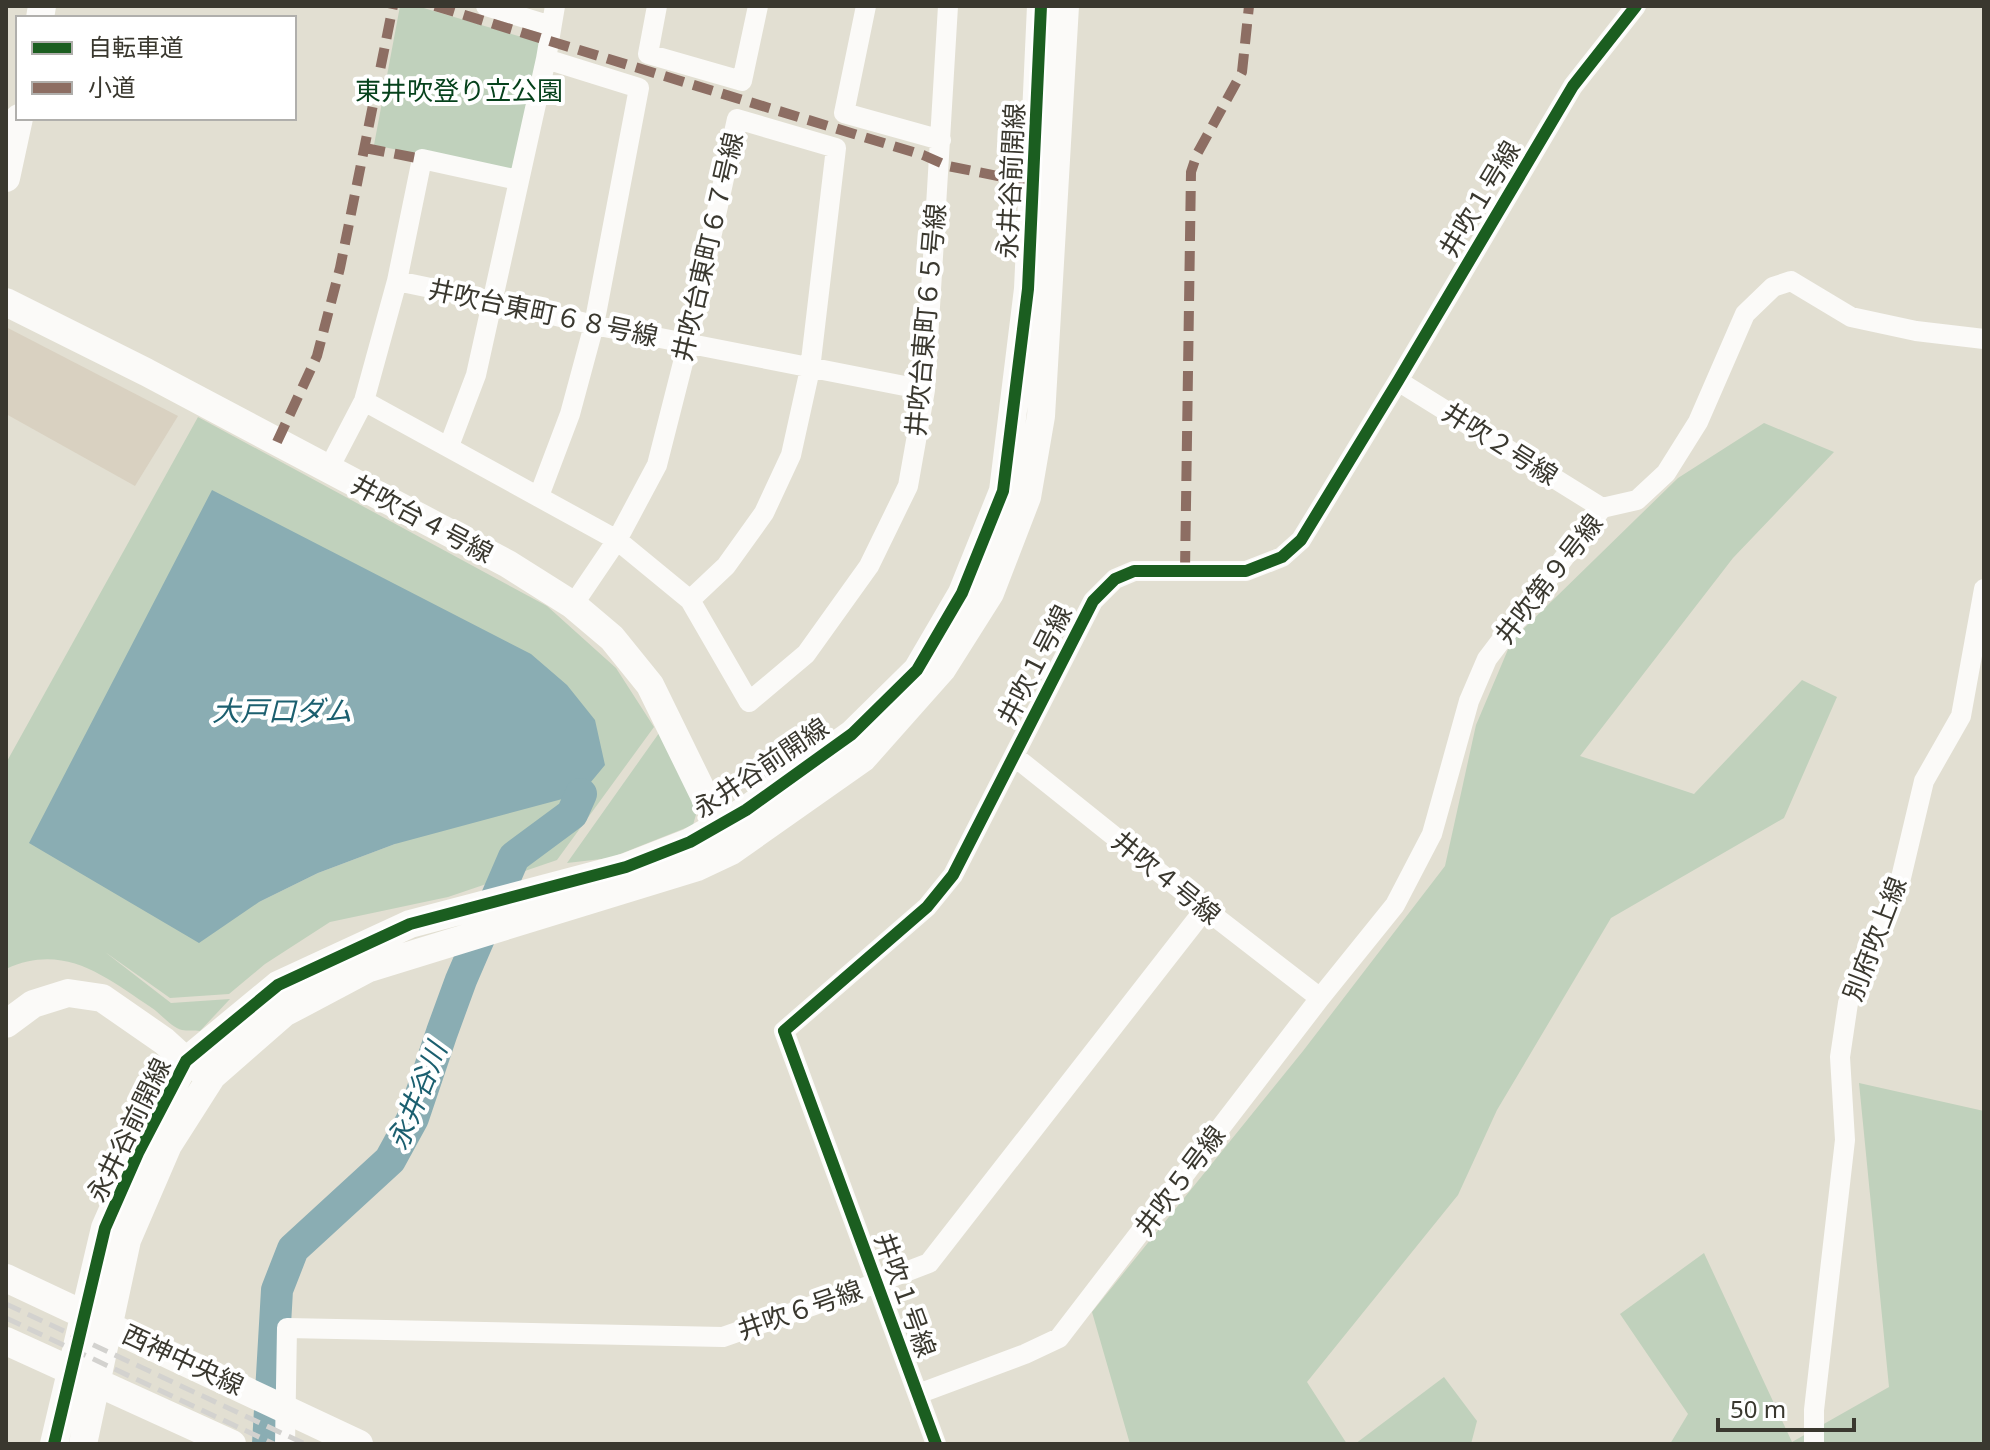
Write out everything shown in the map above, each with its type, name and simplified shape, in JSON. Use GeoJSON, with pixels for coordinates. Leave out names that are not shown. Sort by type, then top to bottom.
{"type":"FeatureCollection","features":[{"type":"Feature","properties":{"kind":"street"},"geometry":{"type":"LineString","coordinates":[[449,446],[476,375],[553,16],[486,6]]}},
{"type":"Feature","properties":{"kind":"street"},"geometry":{"type":"LineString","coordinates":[[657,6],[648,54],[742,81],[758,6]]}},
{"type":"Feature","properties":{"kind":"street"},"geometry":{"type":"LineString","coordinates":[[866,6],[844,113],[941,140]]}},
{"type":"Feature","properties":{"kind":"street","name":"井吹台東町６５号線"},"geometry":{"type":"LineString","coordinates":[[364,401],[617,540],[690,600],[749,702],[806,654],[869,566],[908,486],[925,390],[948,6]]}},
{"type":"Feature","properties":{"kind":"street","name":"永井谷前開線"},"geometry":{"type":"LineString","coordinates":[[54,1444],[138,1153],[186,1061],[278,985],[410,924],[626,867],[690,842],[746,810],[852,734],[917,670],[962,593],[1003,491],[1028,289],[1041,6]]}},
{"type":"Feature","properties":{"kind":"street","name":"永井谷前開線"},"geometry":{"type":"LineString","coordinates":[[83,1444],[116,1234],[212,1076],[284,1013],[369,968],[697,867],[731,851],[863,758],[942,669],[990,593],[1027,497],[1041,416],[1065,6]]}},
{"type":"Feature","properties":{"kind":"street","name":"井吹１号線"},"geometry":{"type":"LineString","coordinates":[[936,1444],[784,1031],[927,907],[953,875],[1093,601],[1115,579],[1134,571],[1246,571],[1282,557],[1301,540],[1573,86],[1636,6]]}},
{"type":"Feature","properties":{"kind":"street"},"geometry":{"type":"LineString","coordinates":[[539,496],[570,414],[594,325],[639,88],[546,59]]}},
{"type":"Feature","properties":{"kind":"street","name":"井吹台東町６７号線"},"geometry":{"type":"LineString","coordinates":[[573,605],[617,540],[657,465],[688,343],[737,119],[836,148],[810,369],[791,455],[764,513],[726,566],[690,600]]}},
{"type":"Feature","properties":{"kind":"street"},"geometry":{"type":"LineString","coordinates":[[6,178],[19,120]]}},
{"type":"Feature","properties":{"kind":"street"},"geometry":{"type":"LineString","coordinates":[[328,470],[364,401],[397,281],[422,159],[518,180]]}},
{"type":"Feature","properties":{"kind":"street","name":"井吹台東町６８号線"},"geometry":{"type":"LineString","coordinates":[[397,281],[594,325],[925,390]]}},
{"type":"Feature","properties":{"kind":"street","name":"井吹第９号線"},"geometry":{"type":"LineString","coordinates":[[1395,905],[1432,834],[1469,701],[1487,659],[1602,508],[1637,500],[1666,473],[1698,422],[1745,314],[1773,287],[1791,281],[1851,317],[1916,331],[1984,339]]}},
{"type":"Feature","properties":{"kind":"street","name":"井吹台４号線"},"geometry":{"type":"LineString","coordinates":[[6,302],[146,372],[508,564],[573,605],[612,638],[650,685],[731,851]]}},
{"type":"Feature","properties":{"kind":"street","name":"井吹２号線"},"geometry":{"type":"LineString","coordinates":[[1398,381],[1602,508]]}},
{"type":"Feature","properties":{"kind":"street","name":"別府吹上線"},"geometry":{"type":"LineString","coordinates":[[1814,1444],[1814,1410],[1845,1140],[1840,1057],[1848,1003],[1900,882],[1924,781],[1961,716],[1984,589]]}},
{"type":"Feature","properties":{"kind":"street","name":"井吹４号線"},"geometry":{"type":"LineString","coordinates":[[1014,756],[1320,998]]}},
{"type":"Feature","properties":{"kind":"street","name":"井吹５号線"},"geometry":{"type":"LineString","coordinates":[[918,1394],[1059,1338],[1395,905]]}},
{"type":"Feature","properties":{"kind":"street","name":"井吹６号線"},"geometry":{"type":"LineString","coordinates":[[285,1444],[287,1328],[723,1337],[929,1263],[1205,909]]}},
{"type":"Feature","properties":{"kind":"street"},"geometry":{"type":"LineString","coordinates":[[6,1024],[33,1004],[68,993],[102,998],[164,1041],[186,1061],[212,1076]]}},
{"type":"Feature","properties":{"kind":"street","name":"西神中央線"},"geometry":{"type":"LineString","coordinates":[[14,1279],[359,1444]]}},
{"type":"Feature","properties":{"kind":"street"},"geometry":{"type":"LineString","coordinates":[[6,1341],[229,1444]]}},
{"type":"Feature","properties":{"kind":"street"},"geometry":{"type":"LineString","coordinates":[[6,1362],[229,1444]]}},
{"type":"Feature","properties":{"kind":"shaded area"},"geometry":{"type":"Polygon","coordinates":[[[6,327],[178,416],[135,486],[6,414],[6,327]]]}},
{"type":"Feature","properties":{"kind":"green space","name":"東井吹登り立公園"},"geometry":{"type":"Polygon","coordinates":[[[400,6],[417,6],[542,43],[513,174],[374,145],[400,6]]]}},
{"type":"Feature","properties":{"kind":"green space"},"geometry":{"type":"Polygon","coordinates":[[[198,417],[547,606],[616,668],[654,727],[557,860],[448,897],[330,922],[265,964],[229,994],[170,998],[105,952],[171,1003],[230,999],[200,1031],[178,1029],[118,985],[66,961],[47,959],[6,969],[6,763],[198,417]],[[567,685],[259,902],[318,873],[395,844],[567,685]]]}},
{"type":"Feature","properties":{"kind":"green space"},"geometry":{"type":"Polygon","coordinates":[[[1764,423],[1834,452],[1733,558],[1580,756],[1694,794],[1802,680],[1837,697],[1784,818],[1611,918],[1497,1110],[1458,1195],[1307,1382],[1347,1444],[1130,1444],[1092,1312],[1303,1051],[1445,866],[1476,725],[1512,640],[1678,478],[1764,423]]]}},
{"type":"Feature","properties":{"kind":"green space"},"geometry":{"type":"Polygon","coordinates":[[[664,726],[697,811],[693,825],[610,858],[567,863],[664,726]]]}},
{"type":"Feature","properties":{"kind":"green space"},"geometry":{"type":"Polygon","coordinates":[[[1859,1083],[1984,1111],[1984,1444],[1670,1444],[1688,1414],[1620,1314],[1704,1253],[1792,1442],[1889,1387],[1859,1083]]]}},
{"type":"Feature","properties":{"kind":"green space"},"geometry":{"type":"Polygon","coordinates":[[[1444,1377],[1477,1421],[1471,1444],[1355,1444],[1444,1377]]]}},
{"type":"Feature","properties":{"kind":"water","name":"大戸口ダム"},"geometry":{"type":"Polygon","coordinates":[[[212,490],[531,654],[567,685],[595,720],[605,765],[581,794],[395,844],[318,873],[259,902],[199,943],[29,843],[212,490]]]}},
{"type":"Feature","properties":{"kind":"waterway","name":"永井谷川"},"geometry":{"type":"LineString","coordinates":[[268,1444],[277,1290],[293,1249],[390,1160],[413,1118],[461,980],[514,857],[572,814],[581,794]]}},
{"type":"Feature","properties":{"kind":"railway"},"geometry":{"type":"LineString","coordinates":[[6,1304],[305,1444]]}},
{"type":"Feature","properties":{"kind":"railway"},"geometry":{"type":"LineString","coordinates":[[6,1318],[274,1444]]}},
{"type":"Feature","properties":{"kind":"marked path"},"geometry":{"type":"LineString","coordinates":[[277,442],[317,356],[340,268],[393,6]]}},
{"type":"Feature","properties":{"kind":"marked path"},"geometry":{"type":"LineString","coordinates":[[435,6],[923,155],[948,166],[1033,183]]}},
{"type":"Feature","properties":{"kind":"marked path"},"geometry":{"type":"LineString","coordinates":[[1185,571],[1191,172],[1197,154],[1242,72],[1249,6]]}},
{"type":"Feature","properties":{"kind":"marked path"},"geometry":{"type":"LineString","coordinates":[[365,148],[422,159]]}},
{"type":"Feature","properties":{"kind":"cycle path"},"geometry":{"type":"LineString","coordinates":[[54,1444],[105,1228],[138,1153],[186,1061],[278,985],[410,924],[626,867],[690,842],[746,810],[852,734],[917,670],[962,593],[1003,491],[1028,289],[1041,6]]}},
{"type":"Feature","properties":{"kind":"cycle path"},"geometry":{"type":"LineString","coordinates":[[936,1444],[784,1031],[927,907],[953,875],[1093,601],[1115,579],[1134,571],[1246,571],[1282,557],[1301,540],[1573,86],[1636,6]]}}]}
